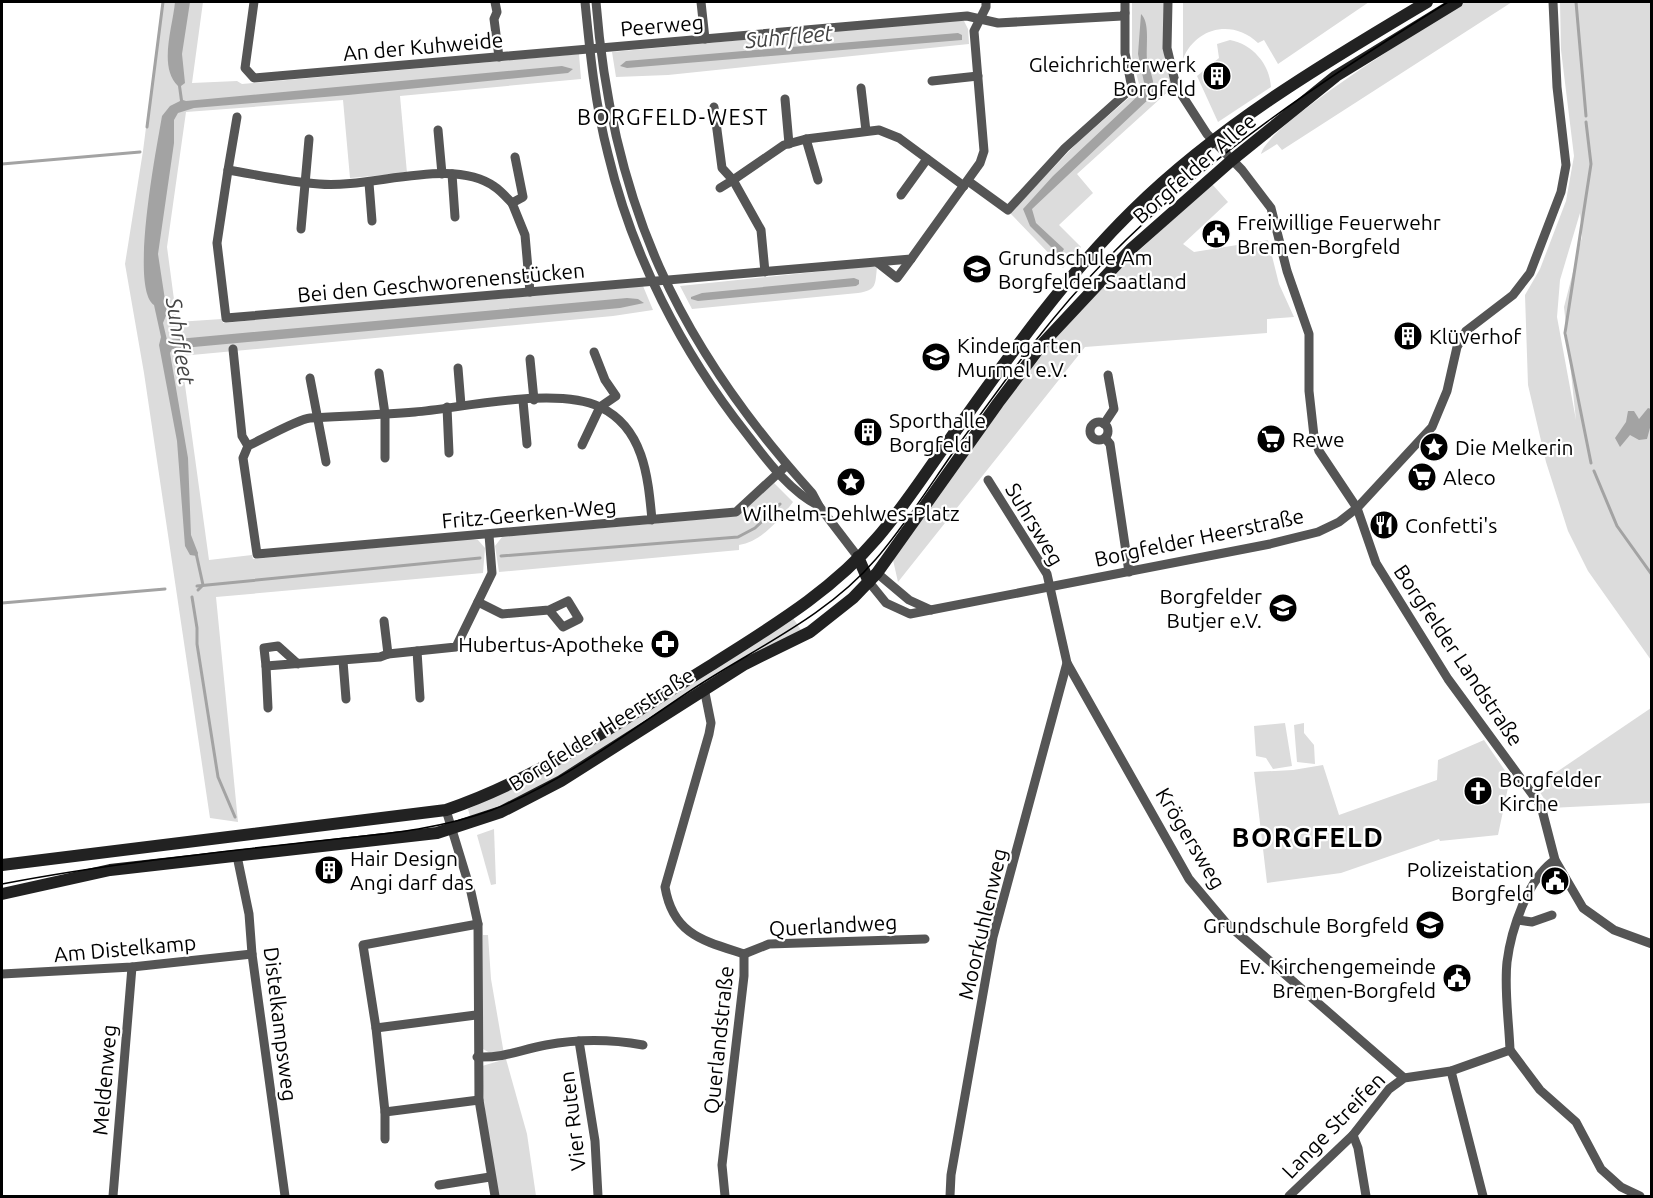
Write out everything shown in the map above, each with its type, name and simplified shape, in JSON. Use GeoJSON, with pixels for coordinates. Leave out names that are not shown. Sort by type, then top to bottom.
{"type":"FeatureCollection","features":[{"type":"Feature","properties":{"kind":"main road","name":"Borgfelder Allee"},"geometry":{"type":"LineString","coordinates":[[858,557],[897,514],[1025,334],[1059,292],[1132,211],[1214,140],[1327,62],[1428,2]]}},
{"type":"Feature","properties":{"kind":"main road","name":"Borgfelder Allee"},"geometry":{"type":"LineString","coordinates":[[873,578],[998,402],[1044,342],[1131,249],[1232,160],[1336,76],[1456,2]]}},
{"type":"Feature","properties":{"kind":"main road"},"geometry":{"type":"LineString","coordinates":[[858,557],[873,578]]}},
{"type":"Feature","properties":{"kind":"main road","name":"Borgfelder Heerstraße"},"geometry":{"type":"LineString","coordinates":[[2,865],[446,810],[510,783],[637,713],[768,631],[822,589],[858,557]]}},
{"type":"Feature","properties":{"kind":"main road","name":"Borgfelder Heerstraße"},"geometry":{"type":"LineString","coordinates":[[2,894],[110,870],[351,845],[452,830],[531,799],[704,688],[745,664],[810,632],[873,578]]}},
{"type":"Feature","properties":{"kind":"street","name":"An der Kuhweide"},"geometry":{"type":"LineString","coordinates":[[254,2],[245,68],[254,78],[595,49]]}},
{"type":"Feature","properties":{"kind":"street"},"geometry":{"type":"LineString","coordinates":[[495,2],[497,12],[494,19],[499,57]]}},
{"type":"Feature","properties":{"kind":"street"},"geometry":{"type":"LineString","coordinates":[[585,2],[595,49],[608,155],[635,239],[717,373],[812,493],[819,506],[858,557]]}},
{"type":"Feature","properties":{"kind":"street"},"geometry":{"type":"LineString","coordinates":[[595,49],[596,2]]}},
{"type":"Feature","properties":{"kind":"street"},"geometry":{"type":"LineString","coordinates":[[701,2],[705,39]]}},
{"type":"Feature","properties":{"kind":"street"},"geometry":{"type":"LineString","coordinates":[[878,263],[897,278],[980,163],[984,151],[974,31],[986,7],[986,2]]}},
{"type":"Feature","properties":{"kind":"street"},"geometry":{"type":"LineString","coordinates":[[720,188],[789,144],[806,139],[879,130],[899,138],[927,159],[1008,210],[1065,147],[1132,88],[1125,53],[1125,2]]}},
{"type":"Feature","properties":{"kind":"street","name":"Borgfelder Landstraße"},"geometry":{"type":"LineString","coordinates":[[1168,2],[1167,48],[1172,75],[1191,112],[1270,208],[1278,229],[1287,271],[1309,334],[1311,417],[1319,451],[1358,508],[1376,563],[1390,590],[1448,679],[1541,806],[1555,860],[1583,908],[1614,930],[1652,944]]}},
{"type":"Feature","properties":{"kind":"street","name":"Borgfelder Heerstraße"},"geometry":{"type":"LineString","coordinates":[[873,578],[877,594],[898,611],[910,614],[1051,588],[1318,532],[1358,508],[1432,427],[1445,399],[1457,347],[1466,331],[1523,285],[1536,260],[1561,192],[1566,165],[1557,87],[1553,2]]}},
{"type":"Feature","properties":{"kind":"street","name":"Peerweg"},"geometry":{"type":"LineString","coordinates":[[595,49],[967,16],[998,23],[1122,16],[1125,13]]}},
{"type":"Feature","properties":{"kind":"street"},"geometry":{"type":"LineString","coordinates":[[932,81],[978,76]]}},
{"type":"Feature","properties":{"kind":"street"},"geometry":{"type":"LineString","coordinates":[[861,88],[866,131]]}},
{"type":"Feature","properties":{"kind":"street"},"geometry":{"type":"LineString","coordinates":[[785,99],[789,144]]}},
{"type":"Feature","properties":{"kind":"street"},"geometry":{"type":"LineString","coordinates":[[714,107],[722,168],[733,180],[761,230],[765,272]]}},
{"type":"Feature","properties":{"kind":"street"},"geometry":{"type":"LineString","coordinates":[[237,117],[228,170],[318,184],[369,183],[447,174],[485,181],[496,187],[512,203],[525,235],[530,292]]}},
{"type":"Feature","properties":{"kind":"street"},"geometry":{"type":"LineString","coordinates":[[438,130],[455,217]]}},
{"type":"Feature","properties":{"kind":"street"},"geometry":{"type":"LineString","coordinates":[[301,229],[309,139]]}},
{"type":"Feature","properties":{"kind":"street"},"geometry":{"type":"LineString","coordinates":[[806,139],[818,180]]}},
{"type":"Feature","properties":{"kind":"street"},"geometry":{"type":"LineString","coordinates":[[512,203],[523,196],[515,157]]}},
{"type":"Feature","properties":{"kind":"street"},"geometry":{"type":"LineString","coordinates":[[901,195],[927,159]]}},
{"type":"Feature","properties":{"kind":"street","name":"Bei den Geschworenenstücken"},"geometry":{"type":"LineString","coordinates":[[228,170],[216,243],[226,318],[910,259]]}},
{"type":"Feature","properties":{"kind":"street"},"geometry":{"type":"LineString","coordinates":[[369,183],[372,221]]}},
{"type":"Feature","properties":{"kind":"street"},"geometry":{"type":"LineString","coordinates":[[660,282],[710,384],[779,473],[808,501],[819,506]]}},
{"type":"Feature","properties":{"kind":"street"},"geometry":{"type":"LineString","coordinates":[[233,349],[242,436],[248,446],[310,418],[316,420],[523,400],[583,401],[600,407],[617,419],[631,434],[643,455],[648,473],[652,520]]}},
{"type":"Feature","properties":{"kind":"street"},"geometry":{"type":"LineString","coordinates":[[582,445],[600,407],[616,396],[605,380],[594,352]]}},
{"type":"Feature","properties":{"kind":"street"},"geometry":{"type":"LineString","coordinates":[[530,359],[534,400]]}},
{"type":"Feature","properties":{"kind":"street"},"geometry":{"type":"LineString","coordinates":[[458,368],[461,405]]}},
{"type":"Feature","properties":{"kind":"street"},"geometry":{"type":"LineString","coordinates":[[379,373],[385,414],[385,458]]}},
{"type":"Feature","properties":{"kind":"street"},"geometry":{"type":"LineString","coordinates":[[1104,424],[1114,409],[1108,375]]}},
{"type":"Feature","properties":{"kind":"street"},"geometry":{"type":"LineString","coordinates":[[310,378],[316,420],[326,462]]}},
{"type":"Feature","properties":{"kind":"street"},"geometry":{"type":"LineString","coordinates":[[523,400],[528,444]]}},
{"type":"Feature","properties":{"kind":"street"},"geometry":{"type":"LineString","coordinates":[[447,406],[449,453]]}},
{"type":"Feature","properties":{"kind":"street"},"geometry":{"type":"LineString","coordinates":[[1104,424],[1094,424],[1090,432],[1095,439],[1105,438]]}},
{"type":"Feature","properties":{"kind":"street"},"geometry":{"type":"LineString","coordinates":[[1104,424],[1108,429],[1105,438]]}},
{"type":"Feature","properties":{"kind":"street"},"geometry":{"type":"LineString","coordinates":[[1105,438],[1110,444],[1129,572]]}},
{"type":"Feature","properties":{"kind":"street","name":"Fritz-Geerken-Weg"},"geometry":{"type":"LineString","coordinates":[[248,446],[243,458],[257,554],[489,536],[736,512],[788,465]]}},
{"type":"Feature","properties":{"kind":"street","name":"Suhrsweg"},"geometry":{"type":"LineString","coordinates":[[987,480],[1041,563],[1051,588]]}},
{"type":"Feature","properties":{"kind":"street"},"geometry":{"type":"LineString","coordinates":[[266,666],[343,661],[456,647],[492,573],[489,536]]}},
{"type":"Feature","properties":{"kind":"street"},"geometry":{"type":"LineString","coordinates":[[873,578],[909,600],[934,610]]}},
{"type":"Feature","properties":{"kind":"street","name":"Krögersweg"},"geometry":{"type":"LineString","coordinates":[[1051,588],[1067,663],[1176,856],[1208,902],[1226,923],[1404,1078]]}},
{"type":"Feature","properties":{"kind":"street"},"geometry":{"type":"LineString","coordinates":[[478,602],[502,614],[549,610]]}},
{"type":"Feature","properties":{"kind":"street"},"geometry":{"type":"LineString","coordinates":[[384,621],[388,654]]}},
{"type":"Feature","properties":{"kind":"street"},"geometry":{"type":"LineString","coordinates":[[268,708],[264,648],[278,646],[298,664]]}},
{"type":"Feature","properties":{"kind":"street"},"geometry":{"type":"LineString","coordinates":[[417,651],[420,698]]}},
{"type":"Feature","properties":{"kind":"street"},"geometry":{"type":"LineString","coordinates":[[343,661],[346,699]]}},
{"type":"Feature","properties":{"kind":"street","name":"Moorkuhlenweg"},"geometry":{"type":"LineString","coordinates":[[950,1197],[951,1175],[993,937],[1067,663]]}},
{"type":"Feature","properties":{"kind":"street","name":"Querlandstraße"},"geometry":{"type":"LineString","coordinates":[[704,688],[711,723],[709,734],[665,887],[667,901],[682,926],[700,940],[744,954],[744,976],[722,1165],[725,1197]]}},
{"type":"Feature","properties":{"kind":"street"},"geometry":{"type":"LineString","coordinates":[[446,810],[474,903],[478,924],[476,1015],[479,1100],[495,1197]]}},
{"type":"Feature","properties":{"kind":"street","name":"Distelkampsweg"},"geometry":{"type":"LineString","coordinates":[[237,856],[249,914],[252,954],[285,1197]]}},
{"type":"Feature","properties":{"kind":"street"},"geometry":{"type":"LineString","coordinates":[[1555,860],[1536,877],[1518,920],[1507,962],[1510,1050],[1540,1090],[1576,1122],[1601,1169],[1621,1187],[1640,1197]]}},
{"type":"Feature","properties":{"kind":"street"},"geometry":{"type":"LineString","coordinates":[[1518,920],[1532,922],[1552,915]]}},
{"type":"Feature","properties":{"kind":"street"},"geometry":{"type":"LineString","coordinates":[[385,1139],[385,1112],[376,1028],[363,945],[478,924]]}},
{"type":"Feature","properties":{"kind":"street","name":"Querlandweg"},"geometry":{"type":"LineString","coordinates":[[744,954],[769,944],[925,939]]}},
{"type":"Feature","properties":{"kind":"street","name":"Am Distelkamp"},"geometry":{"type":"LineString","coordinates":[[2,974],[132,967],[252,954]]}},
{"type":"Feature","properties":{"kind":"street","name":"Meldenweg"},"geometry":{"type":"LineString","coordinates":[[113,1197],[132,967]]}},
{"type":"Feature","properties":{"kind":"street"},"geometry":{"type":"LineString","coordinates":[[376,1028],[476,1015]]}},
{"type":"Feature","properties":{"kind":"street","name":"Vier Ruten"},"geometry":{"type":"LineString","coordinates":[[477,1057],[513,1056],[544,1045],[579,1041],[612,1039],[643,1045]]}},
{"type":"Feature","properties":{"kind":"street","name":"Vier Ruten"},"geometry":{"type":"LineString","coordinates":[[579,1041],[594,1130],[598,1197]]}},
{"type":"Feature","properties":{"kind":"street"},"geometry":{"type":"LineString","coordinates":[[1404,1078],[1451,1071],[1510,1050]]}},
{"type":"Feature","properties":{"kind":"street"},"geometry":{"type":"LineString","coordinates":[[1451,1071],[1484,1197]]}},
{"type":"Feature","properties":{"kind":"street","name":"Lange Streifen"},"geometry":{"type":"LineString","coordinates":[[1289,1197],[1353,1135],[1389,1089],[1404,1078]]}},
{"type":"Feature","properties":{"kind":"street"},"geometry":{"type":"LineString","coordinates":[[385,1112],[479,1100]]}},
{"type":"Feature","properties":{"kind":"street"},"geometry":{"type":"LineString","coordinates":[[1353,1135],[1358,1148],[1366,1197]]}},
{"type":"Feature","properties":{"kind":"street"},"geometry":{"type":"LineString","coordinates":[[439,1185],[490,1177]]}},
{"type":"Feature","properties":{"kind":"shaded area"},"geometry":{"type":"Polygon","coordinates":[[[162,2],[203,2],[192,83],[237,81],[242,84],[579,54],[581,79],[400,96],[407,173],[350,178],[343,100],[186,112],[167,247],[177,322],[222,319],[223,323],[643,286],[653,310],[613,316],[181,356],[209,560],[252,555],[253,559],[470,539],[478,540],[485,548],[483,573],[216,597],[238,822],[210,818],[144,373],[125,264],[143,151],[162,2]]]}},
{"type":"Feature","properties":{"kind":"shaded area"},"geometry":{"type":"Polygon","coordinates":[[[1132,2],[1164,2],[1164,58],[1172,88],[1077,174],[1093,193],[1059,225],[1081,247],[1063,268],[1010,213],[1077,143],[1140,88],[1132,57],[1132,2]]]}},
{"type":"Feature","properties":{"kind":"shaded area"},"geometry":{"type":"Polygon","coordinates":[[[1183,2],[1369,2],[1278,64],[1264,40],[1258,43],[1248,35],[1227,29],[1216,30],[1197,40],[1183,59],[1183,2]]]}},
{"type":"Feature","properties":{"kind":"shaded area"},"geometry":{"type":"Polygon","coordinates":[[[1465,2],[1512,2],[1282,150],[1277,144],[1261,154],[1270,140],[1319,98],[1465,2]]]}},
{"type":"Feature","properties":{"kind":"shaded area"},"geometry":{"type":"Polygon","coordinates":[[[1560,2],[1651,2],[1651,660],[1588,571],[1568,531],[1546,462],[1528,385],[1525,295],[1540,269],[1566,201],[1574,156],[1561,50],[1560,2]],[[1580,213],[1560,280],[1557,317],[1576,420],[1564,307],[1582,237],[1580,213]]]}},
{"type":"Feature","properties":{"kind":"shaded area"},"geometry":{"type":"Polygon","coordinates":[[[964,21],[968,29],[969,44],[668,75],[616,77],[612,52],[964,21]]]}},
{"type":"Feature","properties":{"kind":"shaded area"},"geometry":{"type":"Polygon","coordinates":[[[1230,40],[1246,46],[1258,56],[1267,71],[1271,87],[1218,122],[1197,76],[1219,58],[1217,44],[1230,40]]]}},
{"type":"Feature","properties":{"kind":"shaded area"},"geometry":{"type":"Polygon","coordinates":[[[1212,184],[1228,202],[1183,244],[1194,252],[1268,240],[1279,284],[1294,317],[1267,319],[1267,333],[1085,347],[898,582],[893,560],[1007,400],[1056,337],[1122,266],[1212,184]]]}},
{"type":"Feature","properties":{"kind":"shaded area"},"geometry":{"type":"Polygon","coordinates":[[[877,267],[876,278],[872,288],[858,293],[692,309],[680,286],[877,267]]]}},
{"type":"Feature","properties":{"kind":"shaded area"},"geometry":{"type":"Polygon","coordinates":[[[774,483],[793,502],[769,529],[755,539],[739,545],[739,550],[499,572],[495,546],[502,537],[737,516],[774,483]]]}},
{"type":"Feature","properties":{"kind":"shaded area"},"geometry":{"type":"Polygon","coordinates":[[[793,618],[801,630],[563,776],[471,820],[468,809],[506,791],[751,647],[793,618]]]}},
{"type":"Feature","properties":{"kind":"shaded area"},"geometry":{"type":"Polygon","coordinates":[[[1651,708],[1651,803],[1550,808],[1536,786],[1651,708]]]}},
{"type":"Feature","properties":{"kind":"shaded area"},"geometry":{"type":"Polygon","coordinates":[[[1285,723],[1292,766],[1273,769],[1266,758],[1256,756],[1254,726],[1285,723]]]}},
{"type":"Feature","properties":{"kind":"shaded area"},"geometry":{"type":"Polygon","coordinates":[[[1304,723],[1304,733],[1314,745],[1315,764],[1297,762],[1294,725],[1304,723]]]}},
{"type":"Feature","properties":{"kind":"shaded area"},"geometry":{"type":"Polygon","coordinates":[[[1484,740],[1510,778],[1498,835],[1440,841],[1439,839],[1341,873],[1267,883],[1254,772],[1293,770],[1323,765],[1339,815],[1437,780],[1438,760],[1484,740]]]}},
{"type":"Feature","properties":{"kind":"shaded area"},"geometry":{"type":"Polygon","coordinates":[[[494,829],[496,884],[491,885],[477,835],[494,829]]]}},
{"type":"Feature","properties":{"kind":"shaded area"},"geometry":{"type":"Polygon","coordinates":[[[483,935],[488,935],[491,979],[504,1054],[490,1053],[483,1049],[483,935]]]}},
{"type":"Feature","properties":{"kind":"shaded area"},"geometry":{"type":"Polygon","coordinates":[[[506,1059],[527,1134],[536,1196],[499,1196],[488,1132],[482,1066],[506,1059]]]}},
{"type":"Feature","properties":{"kind":"water"},"geometry":{"type":"Polygon","coordinates":[[[175,2],[190,2],[182,54],[185,83],[181,86],[183,100],[186,101],[562,66],[573,69],[568,73],[194,108],[178,113],[174,120],[174,143],[158,254],[167,313],[163,323],[167,340],[627,298],[638,299],[644,303],[620,308],[172,349],[170,353],[188,458],[191,535],[198,553],[197,556],[190,555],[185,546],[177,441],[159,345],[161,337],[154,305],[147,293],[144,273],[147,215],[162,116],[170,106],[180,101],[178,86],[172,78],[168,57],[175,2]]]}},
{"type":"Feature","properties":{"kind":"water"},"geometry":{"type":"Polygon","coordinates":[[[1141,14],[1147,28],[1147,59],[1154,86],[1152,96],[1032,209],[1036,223],[1064,249],[1060,256],[1030,226],[1023,209],[1053,176],[1142,92],[1145,87],[1138,54],[1141,14]]]}},
{"type":"Feature","properties":{"kind":"water"},"geometry":{"type":"Polygon","coordinates":[[[958,33],[962,35],[962,40],[627,68],[620,66],[626,61],[958,33]]]}},
{"type":"Feature","properties":{"kind":"water"},"geometry":{"type":"Polygon","coordinates":[[[854,278],[859,280],[856,286],[698,301],[691,299],[702,293],[854,278]]]}},
{"type":"Feature","properties":{"kind":"water"},"geometry":{"type":"Polygon","coordinates":[[[1648,408],[1651,409],[1651,424],[1647,439],[1639,440],[1630,435],[1620,447],[1615,438],[1626,422],[1628,411],[1634,411],[1639,419],[1648,408]]]}},
{"type":"Feature","properties":{"kind":"waterway"},"geometry":{"type":"LineString","coordinates":[[147,127],[163,2]]}},
{"type":"Feature","properties":{"kind":"waterway"},"geometry":{"type":"LineString","coordinates":[[1576,2],[1586,116]]}},
{"type":"Feature","properties":{"kind":"waterway"},"geometry":{"type":"LineString","coordinates":[[1586,122],[1591,164],[1565,333],[1591,463]]}},
{"type":"Feature","properties":{"kind":"waterway"},"geometry":{"type":"LineString","coordinates":[[2,164],[140,152]]}},
{"type":"Feature","properties":{"kind":"waterway"},"geometry":{"type":"LineString","coordinates":[[1594,471],[1617,526],[1652,575]]}},
{"type":"Feature","properties":{"kind":"waterway"},"geometry":{"type":"LineString","coordinates":[[501,556],[738,537],[755,528],[780,504]]}},
{"type":"Feature","properties":{"kind":"waterway","name":"Suhrfleet"},"geometry":{"type":"LineString","coordinates":[[196,553],[203,585]]}},
{"type":"Feature","properties":{"kind":"waterway"},"geometry":{"type":"LineString","coordinates":[[197,586],[480,558]]}},
{"type":"Feature","properties":{"kind":"waterway","name":"Suhrfleet"},"geometry":{"type":"LineString","coordinates":[[198,590],[203,585]]}},
{"type":"Feature","properties":{"kind":"waterway"},"geometry":{"type":"LineString","coordinates":[[2,603],[165,589]]}},
{"type":"Feature","properties":{"kind":"waterway"},"geometry":{"type":"LineString","coordinates":[[192,597],[218,777],[235,817]]}},
{"type":"Feature","properties":{"kind":"tram line"},"geometry":{"type":"LineString","coordinates":[[2,884],[76,871],[225,851],[397,832],[445,824],[492,810],[571,770],[696,687],[814,614],[857,579],[898,531],[1010,374],[1046,328],[1103,263],[1183,188],[1267,122],[1355,61],[1448,2]]}},
{"type":"Feature","properties":{"kind":"place","name":"Gleichrichterwerk Borgfeld"},"geometry":{"type":"Point","coordinates":[1217,76]}},
{"type":"Feature","properties":{"kind":"place","name":"Freiwillige Feuerwehr Bremen-Borgfeld"},"geometry":{"type":"Point","coordinates":[1216,234]}},
{"type":"Feature","properties":{"kind":"place","name":"Grundschule Am Borgfelder Saatland"},"geometry":{"type":"Point","coordinates":[977,269]}},
{"type":"Feature","properties":{"kind":"place","name":"Klüverhof"},"geometry":{"type":"Point","coordinates":[1408,336]}},
{"type":"Feature","properties":{"kind":"place","name":"Kindergarten Murmel e.V."},"geometry":{"type":"Point","coordinates":[936,357]}},
{"type":"Feature","properties":{"kind":"place","name":"Sporthalle Borgfeld"},"geometry":{"type":"Point","coordinates":[868,432]}},
{"type":"Feature","properties":{"kind":"place","name":"Rewe"},"geometry":{"type":"Point","coordinates":[1271,439]}},
{"type":"Feature","properties":{"kind":"place","name":"Die Melkerin"},"geometry":{"type":"Point","coordinates":[1434,447]}},
{"type":"Feature","properties":{"kind":"place","name":"Aleco"},"geometry":{"type":"Point","coordinates":[1422,477]}},
{"type":"Feature","properties":{"kind":"place","name":"Wilhelm-Dehlwes-Platz"},"geometry":{"type":"Point","coordinates":[851,482]}},
{"type":"Feature","properties":{"kind":"place","name":"Confetti's"},"geometry":{"type":"Point","coordinates":[1384,525]}},
{"type":"Feature","properties":{"kind":"place","name":"Borgfelder Butjer e.V."},"geometry":{"type":"Point","coordinates":[1283,608]}},
{"type":"Feature","properties":{"kind":"place","name":"Hubertus-Apotheke"},"geometry":{"type":"Point","coordinates":[665,644]}},
{"type":"Feature","properties":{"kind":"place","name":"Borgfelder Kirche"},"geometry":{"type":"Point","coordinates":[1478,791]}},
{"type":"Feature","properties":{"kind":"place","name":"Hair Design Angi darf das"},"geometry":{"type":"Point","coordinates":[329,870]}},
{"type":"Feature","properties":{"kind":"place","name":"Polizeistation Borgfeld"},"geometry":{"type":"Point","coordinates":[1555,881]}},
{"type":"Feature","properties":{"kind":"place","name":"Grundschule Borgfeld"},"geometry":{"type":"Point","coordinates":[1430,925]}},
{"type":"Feature","properties":{"kind":"place","name":"Ev. Kirchengemeinde Bremen-Borgfeld"},"geometry":{"type":"Point","coordinates":[1457,978]}},
{"type":"Feature","properties":{"kind":"district","name":"BORGFELD-WEST"},"geometry":{"type":"Point","coordinates":[673,116]}},
{"type":"Feature","properties":{"kind":"district","name":"BORGFELD"},"geometry":{"type":"Point","coordinates":[1308,837]}}]}
